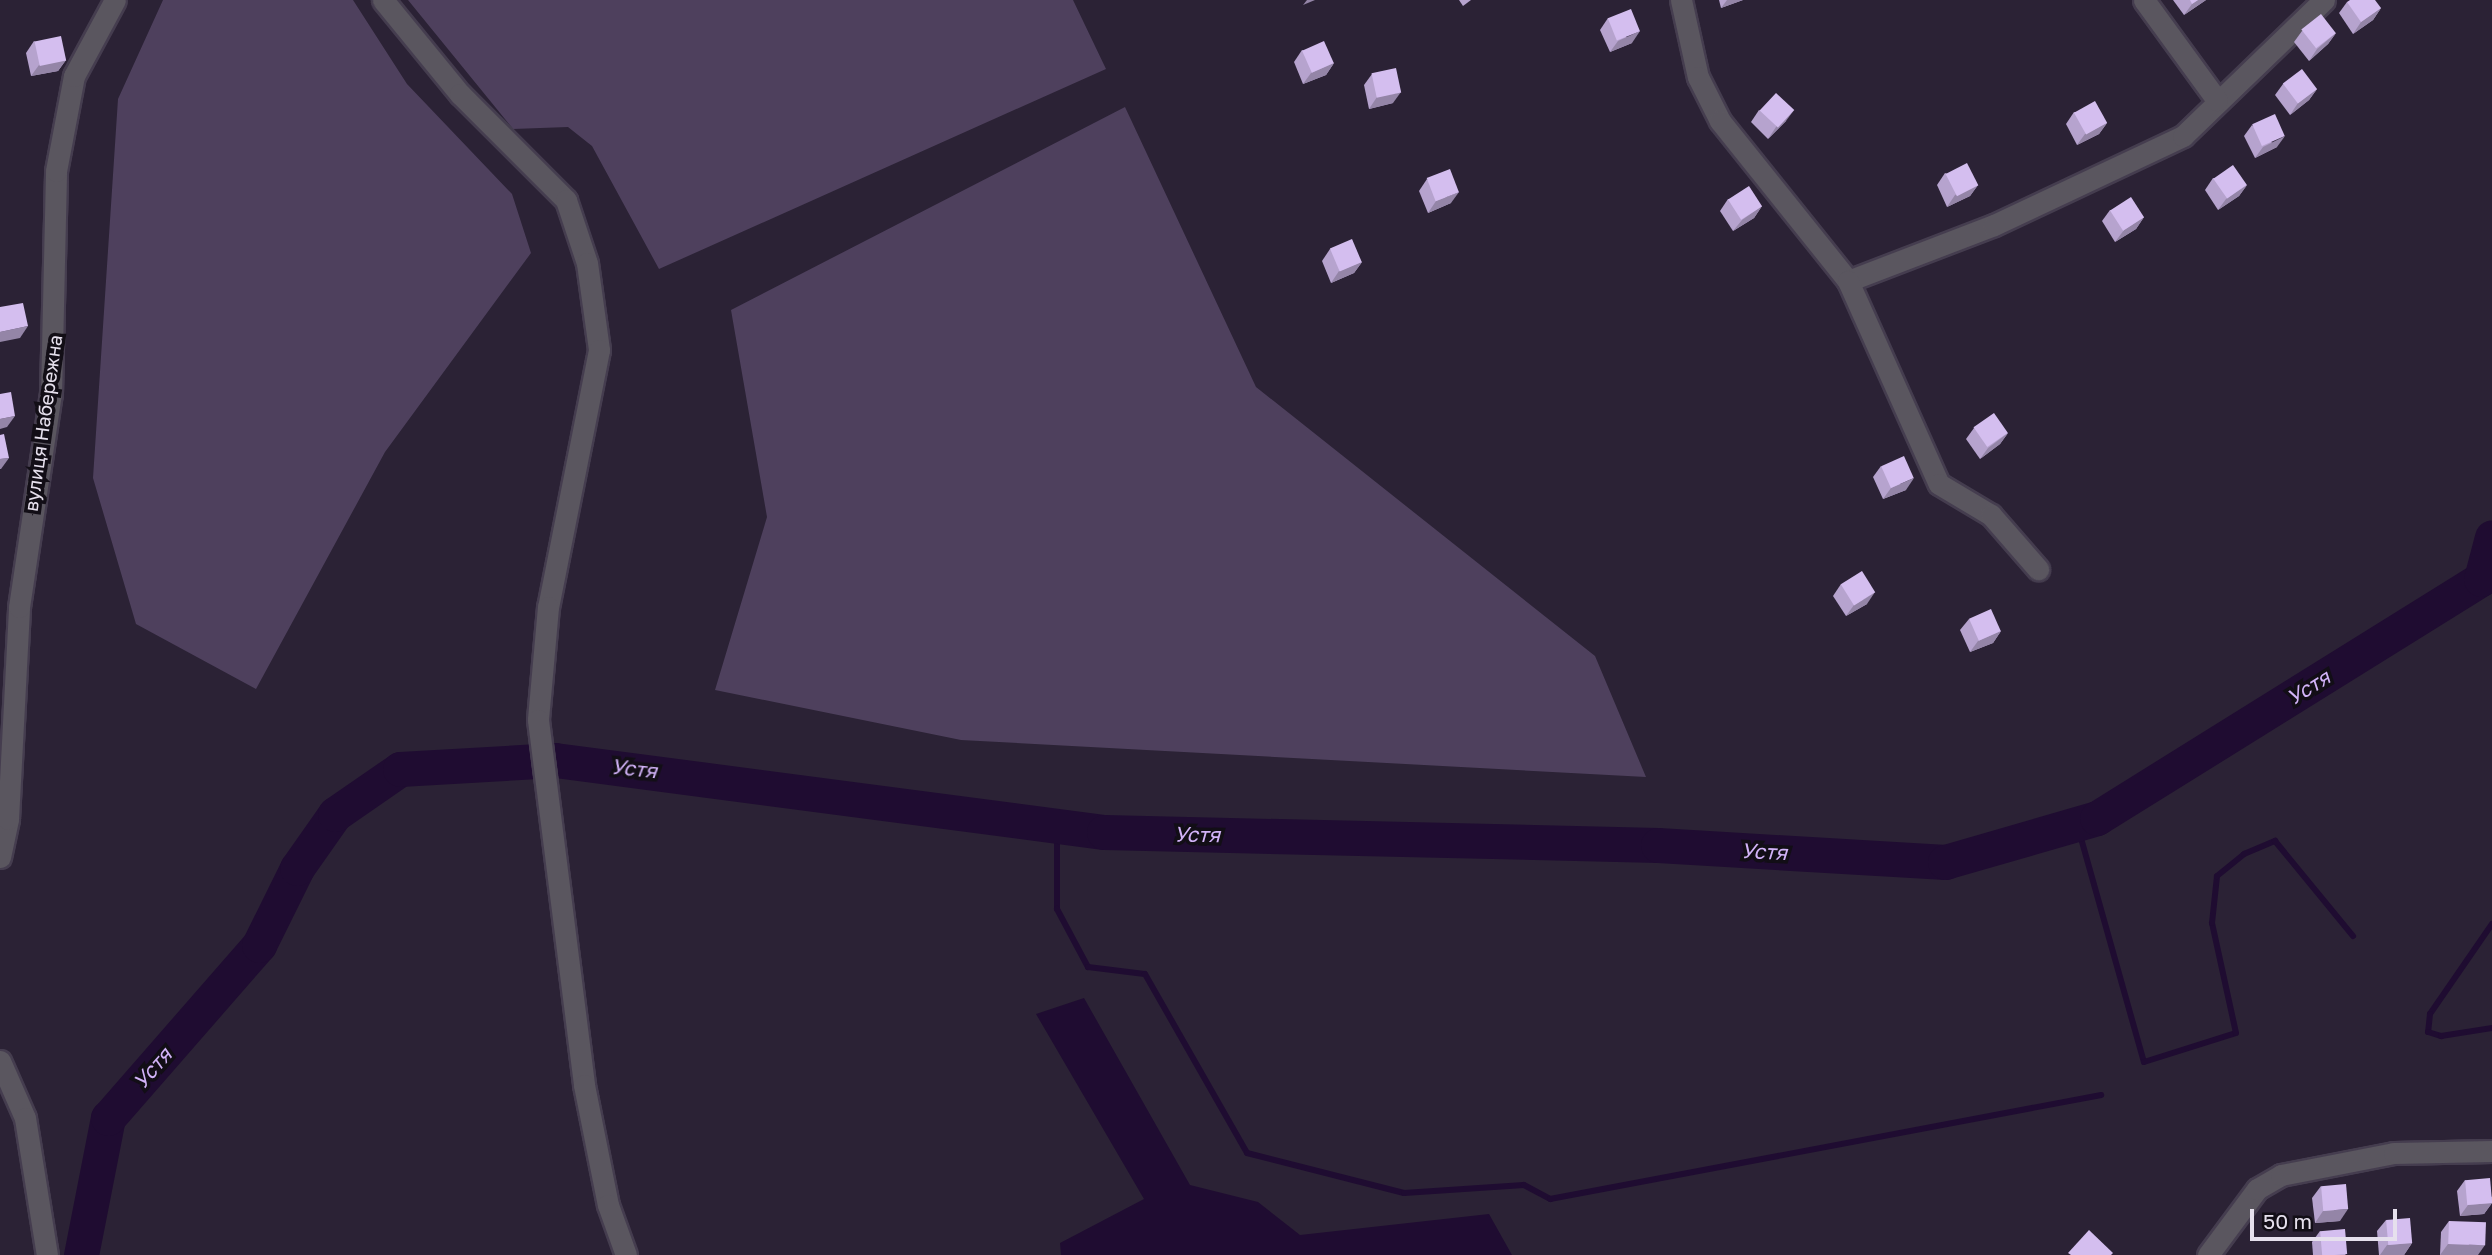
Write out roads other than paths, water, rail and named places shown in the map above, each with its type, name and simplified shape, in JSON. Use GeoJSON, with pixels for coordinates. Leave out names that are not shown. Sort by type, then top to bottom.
{"type":"FeatureCollection","features":[{"type":"Feature","properties":{"kind":"street","name":"вулиця Набережна"},"geometry":{"type":"LineString","coordinates":[[0,857],[8,819],[19,607],[57,330],[56,171],[74,76],[115,0]]}},
{"type":"Feature","properties":{"kind":"street"},"geometry":{"type":"LineString","coordinates":[[383,0],[460,94],[566,200],[587,263],[599,350],[548,607],[538,720],[545,807],[584,1085],[608,1205],[626,1255]]}},
{"type":"Feature","properties":{"kind":"street"},"geometry":{"type":"LineString","coordinates":[[1681,0],[1698,77],[1720,121],[1848,281],[1939,484],[1991,515],[2038,569]]}},
{"type":"Feature","properties":{"kind":"street"},"geometry":{"type":"LineString","coordinates":[[2144,0],[2217,100]]}},
{"type":"Feature","properties":{"kind":"street"},"geometry":{"type":"LineString","coordinates":[[1848,281],[2141,160],[2183,136],[2217,100],[2324,0]]}},
{"type":"Feature","properties":{"kind":"street"},"geometry":{"type":"LineString","coordinates":[[0,1061],[25,1118],[47,1255]]}},
{"type":"Feature","properties":{"kind":"street"},"geometry":{"type":"LineString","coordinates":[[2208,1255],[2257,1189],[2281,1175],[2394,1153],[2492,1151]]}},
{"type":"Feature","properties":{"kind":"waterway","name":"Устя"},"geometry":{"type":"LineString","coordinates":[[81,1255],[108,1118],[259,945],[297,868],[335,814],[400,769],[555,760],[1104,832],[1658,845],[1945,862],[2097,818],[2481,579],[2492,537]]}},
{"type":"Feature","properties":{"kind":"waterway"},"geometry":{"type":"LineString","coordinates":[[2077,824],[2144,1062],[2236,1033],[2212,923],[2217,876],[2244,854],[2275,841],[2353,936]]}},
{"type":"Feature","properties":{"kind":"waterway"},"geometry":{"type":"LineString","coordinates":[[1057,826],[1057,909],[1088,967],[1145,974],[1247,1153],[1404,1193],[1524,1185],[1550,1199],[2101,1095]]}},
{"type":"Feature","properties":{"kind":"waterway"},"geometry":{"type":"LineString","coordinates":[[2492,924],[2430,1014],[2428,1032],[2441,1036],[2492,1028]]}}]}
